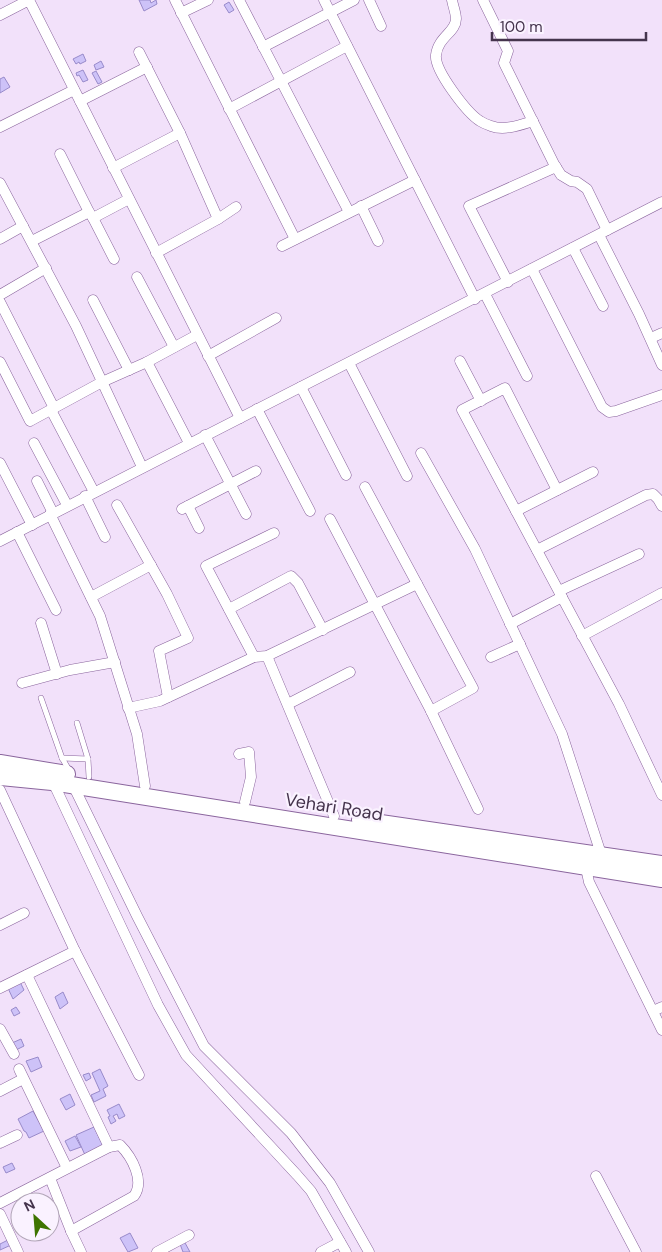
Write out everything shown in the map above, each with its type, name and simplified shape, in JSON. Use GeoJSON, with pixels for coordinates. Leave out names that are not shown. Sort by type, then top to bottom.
{"type":"FeatureCollection","features":[{"type":"Feature","properties":{"kind":"main road","name":"Vehari Road"},"geometry":{"type":"LineString","coordinates":[[0,763],[586,868],[662,879]]}},
{"type":"Feature","properties":{"kind":"main road","name":"Vehari Road"},"geometry":{"type":"LineString","coordinates":[[0,777],[63,774],[89,777],[334,816],[662,864]]}},
{"type":"Feature","properties":{"kind":"street"},"geometry":{"type":"LineString","coordinates":[[0,15],[29,0],[240,418]]}},
{"type":"Feature","properties":{"kind":"street"},"geometry":{"type":"LineString","coordinates":[[175,0],[295,239]]}},
{"type":"Feature","properties":{"kind":"street"},"geometry":{"type":"LineString","coordinates":[[181,13],[208,0]]}},
{"type":"Feature","properties":{"kind":"street"},"geometry":{"type":"LineString","coordinates":[[239,0],[349,212]]}},
{"type":"Feature","properties":{"kind":"street"},"geometry":{"type":"LineString","coordinates":[[324,0],[475,299]]}},
{"type":"Feature","properties":{"kind":"street"},"geometry":{"type":"LineString","coordinates":[[263,47],[354,0]]}},
{"type":"Feature","properties":{"kind":"street"},"geometry":{"type":"LineString","coordinates":[[369,0],[381,26]]}},
{"type":"Feature","properties":{"kind":"street"},"geometry":{"type":"LineString","coordinates":[[452,0],[456,20],[452,30],[439,42],[436,57],[439,72],[480,122],[493,127],[511,127],[532,121]]}},
{"type":"Feature","properties":{"kind":"street"},"geometry":{"type":"LineString","coordinates":[[483,0],[508,51],[504,63],[556,167],[561,175],[571,181],[578,182],[587,189],[603,232],[662,365]]}},
{"type":"Feature","properties":{"kind":"street"},"geometry":{"type":"LineString","coordinates":[[229,109],[347,46]]}},
{"type":"Feature","properties":{"kind":"street"},"geometry":{"type":"LineString","coordinates":[[139,52],[180,133],[218,219]]}},
{"type":"Feature","properties":{"kind":"street"},"geometry":{"type":"LineString","coordinates":[[80,101],[146,67]]}},
{"type":"Feature","properties":{"kind":"street"},"geometry":{"type":"LineString","coordinates":[[0,127],[74,90]]}},
{"type":"Feature","properties":{"kind":"street"},"geometry":{"type":"LineString","coordinates":[[113,168],[180,133]]}},
{"type":"Feature","properties":{"kind":"street"},"geometry":{"type":"LineString","coordinates":[[60,154],[114,259]]}},
{"type":"Feature","properties":{"kind":"street"},"geometry":{"type":"LineString","coordinates":[[508,282],[468,206],[556,167]]}},
{"type":"Feature","properties":{"kind":"street"},"geometry":{"type":"LineString","coordinates":[[282,246],[415,180]]}},
{"type":"Feature","properties":{"kind":"street"},"geometry":{"type":"LineString","coordinates":[[0,183],[76,326],[142,467]]}},
{"type":"Feature","properties":{"kind":"street"},"geometry":{"type":"LineString","coordinates":[[32,241],[129,199]]}},
{"type":"Feature","properties":{"kind":"street"},"geometry":{"type":"LineString","coordinates":[[0,541],[51,513],[485,294],[662,202]]}},
{"type":"Feature","properties":{"kind":"street"},"geometry":{"type":"LineString","coordinates":[[361,206],[378,241]]}},
{"type":"Feature","properties":{"kind":"street"},"geometry":{"type":"LineString","coordinates":[[156,253],[236,207]]}},
{"type":"Feature","properties":{"kind":"street"},"geometry":{"type":"LineString","coordinates":[[0,239],[23,226]]}},
{"type":"Feature","properties":{"kind":"street"},"geometry":{"type":"LineString","coordinates":[[573,248],[603,306]]}},
{"type":"Feature","properties":{"kind":"street"},"geometry":{"type":"LineString","coordinates":[[0,295],[46,268]]}},
{"type":"Feature","properties":{"kind":"street"},"geometry":{"type":"LineString","coordinates":[[532,269],[602,407],[609,412],[616,412],[662,395]]}},
{"type":"Feature","properties":{"kind":"street"},"geometry":{"type":"LineString","coordinates":[[137,277],[174,347]]}},
{"type":"Feature","properties":{"kind":"street"},"geometry":{"type":"LineString","coordinates":[[485,294],[526,376]]}},
{"type":"Feature","properties":{"kind":"street"},"geometry":{"type":"LineString","coordinates":[[93,300],[129,370]]}},
{"type":"Feature","properties":{"kind":"street"},"geometry":{"type":"LineString","coordinates":[[0,302],[52,409],[89,494],[105,537]]}},
{"type":"Feature","properties":{"kind":"street"},"geometry":{"type":"LineString","coordinates":[[208,356],[276,318]]}},
{"type":"Feature","properties":{"kind":"street"},"geometry":{"type":"LineString","coordinates":[[651,338],[662,333]]}},
{"type":"Feature","properties":{"kind":"street"},"geometry":{"type":"LineString","coordinates":[[0,362],[30,421],[102,382],[147,362],[197,335]]}},
{"type":"Feature","properties":{"kind":"street"},"geometry":{"type":"LineString","coordinates":[[460,361],[481,401]]}},
{"type":"Feature","properties":{"kind":"street"},"geometry":{"type":"LineString","coordinates":[[147,362],[189,443]]}},
{"type":"Feature","properties":{"kind":"street"},"geometry":{"type":"LineString","coordinates":[[349,363],[407,476]]}},
{"type":"Feature","properties":{"kind":"street"},"geometry":{"type":"LineString","coordinates":[[301,387],[346,475]]}},
{"type":"Feature","properties":{"kind":"street"},"geometry":{"type":"LineString","coordinates":[[557,490],[505,388],[462,410],[619,704],[662,795]]}},
{"type":"Feature","properties":{"kind":"street"},"geometry":{"type":"LineString","coordinates":[[257,409],[310,511]]}},
{"type":"Feature","properties":{"kind":"street"},"geometry":{"type":"LineString","coordinates":[[205,435],[246,514]]}},
{"type":"Feature","properties":{"kind":"street"},"geometry":{"type":"LineString","coordinates":[[34,443],[67,505]]}},
{"type":"Feature","properties":{"kind":"street"},"geometry":{"type":"LineString","coordinates":[[421,453],[475,549],[562,734],[602,856]]}},
{"type":"Feature","properties":{"kind":"street"},"geometry":{"type":"LineString","coordinates":[[0,463],[32,525]]}},
{"type":"Feature","properties":{"kind":"street"},"geometry":{"type":"LineString","coordinates":[[198,528],[185,508],[256,471]]}},
{"type":"Feature","properties":{"kind":"street"},"geometry":{"type":"LineString","coordinates":[[516,511],[593,472]]}},
{"type":"Feature","properties":{"kind":"street"},"geometry":{"type":"LineString","coordinates":[[37,481],[100,616],[137,734],[145,786]]}},
{"type":"Feature","properties":{"kind":"street"},"geometry":{"type":"LineString","coordinates":[[365,487],[473,688],[431,711]]}},
{"type":"Feature","properties":{"kind":"street"},"geometry":{"type":"LineString","coordinates":[[537,550],[646,494],[653,494],[662,506]]}},
{"type":"Feature","properties":{"kind":"street"},"geometry":{"type":"LineString","coordinates":[[118,505],[188,638],[159,652],[168,697]]}},
{"type":"Feature","properties":{"kind":"street"},"geometry":{"type":"LineString","coordinates":[[330,519],[431,711],[478,809]]}},
{"type":"Feature","properties":{"kind":"street"},"geometry":{"type":"LineString","coordinates":[[17,532],[56,610]]}},
{"type":"Feature","properties":{"kind":"street"},"geometry":{"type":"LineString","coordinates":[[254,657],[206,566],[274,532]]}},
{"type":"Feature","properties":{"kind":"street"},"geometry":{"type":"LineString","coordinates":[[510,624],[560,594],[638,554]]}},
{"type":"Feature","properties":{"kind":"street"},"geometry":{"type":"LineString","coordinates":[[91,597],[151,565]]}},
{"type":"Feature","properties":{"kind":"street"},"geometry":{"type":"LineString","coordinates":[[229,609],[291,576],[298,583],[323,630]]}},
{"type":"Feature","properties":{"kind":"street"},"geometry":{"type":"LineString","coordinates":[[128,708],[160,701],[254,657],[267,656],[417,584]]}},
{"type":"Feature","properties":{"kind":"street"},"geometry":{"type":"LineString","coordinates":[[582,636],[662,593]]}},
{"type":"Feature","properties":{"kind":"street"},"geometry":{"type":"LineString","coordinates":[[41,623],[57,674]]}},
{"type":"Feature","properties":{"kind":"street"},"geometry":{"type":"LineString","coordinates":[[491,657],[520,644]]}},
{"type":"Feature","properties":{"kind":"street"},"geometry":{"type":"LineString","coordinates":[[267,656],[334,816]]}},
{"type":"Feature","properties":{"kind":"street"},"geometry":{"type":"LineString","coordinates":[[22,683],[115,662]]}},
{"type":"Feature","properties":{"kind":"street"},"geometry":{"type":"LineString","coordinates":[[288,704],[350,672]]}},
{"type":"Feature","properties":{"kind":"street"},"geometry":{"type":"LineString","coordinates":[[239,754],[249,752],[251,777],[245,802]]}},
{"type":"Feature","properties":{"kind":"street"},"geometry":{"type":"LineString","coordinates":[[63,774],[108,856],[204,1046],[291,1133],[330,1183],[369,1252]]}},
{"type":"Feature","properties":{"kind":"street"},"geometry":{"type":"LineString","coordinates":[[63,774],[92,864],[158,1005],[186,1055],[311,1191],[346,1252]]}},
{"type":"Feature","properties":{"kind":"street"},"geometry":{"type":"LineString","coordinates":[[0,790],[75,952],[139,1075]]}},
{"type":"Feature","properties":{"kind":"street"},"geometry":{"type":"LineString","coordinates":[[92,864],[108,856]]}},
{"type":"Feature","properties":{"kind":"street"},"geometry":{"type":"LineString","coordinates":[[586,868],[589,882],[657,1009],[662,1030]]}},
{"type":"Feature","properties":{"kind":"street"},"geometry":{"type":"LineString","coordinates":[[102,885],[118,877]]}},
{"type":"Feature","properties":{"kind":"street"},"geometry":{"type":"LineString","coordinates":[[0,925],[24,913]]}},
{"type":"Feature","properties":{"kind":"street"},"geometry":{"type":"LineString","coordinates":[[0,988],[75,952]]}},
{"type":"Feature","properties":{"kind":"street"},"geometry":{"type":"LineString","coordinates":[[27,975],[109,1147]]}},
{"type":"Feature","properties":{"kind":"street"},"geometry":{"type":"LineString","coordinates":[[0,1029],[14,1054]]}},
{"type":"Feature","properties":{"kind":"street"},"geometry":{"type":"LineString","coordinates":[[19,1069],[67,1168]]}},
{"type":"Feature","properties":{"kind":"street"},"geometry":{"type":"LineString","coordinates":[[0,1090],[23,1079]]}},
{"type":"Feature","properties":{"kind":"street"},"geometry":{"type":"LineString","coordinates":[[0,1143],[18,1135]]}},
{"type":"Feature","properties":{"kind":"street"},"geometry":{"type":"LineString","coordinates":[[0,1203],[109,1147],[120,1145],[138,1175],[138,1190],[134,1196],[71,1231]]}},
{"type":"Feature","properties":{"kind":"street"},"geometry":{"type":"LineString","coordinates":[[596,1176],[636,1252]]}},
{"type":"Feature","properties":{"kind":"street"},"geometry":{"type":"LineString","coordinates":[[50,1178],[81,1252]]}},
{"type":"Feature","properties":{"kind":"street"},"geometry":{"type":"LineString","coordinates":[[0,1214],[18,1252]]}},
{"type":"Feature","properties":{"kind":"street"},"geometry":{"type":"LineString","coordinates":[[157,1252],[189,1235]]}},
{"type":"Feature","properties":{"kind":"street"},"geometry":{"type":"LineString","coordinates":[[326,1251],[340,1242]]}},
{"type":"Feature","properties":{"kind":"lane"},"geometry":{"type":"LineString","coordinates":[[41,698],[63,774],[88,759]]}},
{"type":"Feature","properties":{"kind":"lane"},"geometry":{"type":"LineString","coordinates":[[77,723],[88,759],[89,777]]}},
{"type":"Feature","properties":{"kind":"building"},"geometry":{"type":"Polygon","coordinates":[[[139,0],[150,0],[151,3],[156,0],[157,4],[144,11],[139,0]]]}},
{"type":"Feature","properties":{"kind":"building"},"geometry":{"type":"Polygon","coordinates":[[[229,2],[234,10],[229,13],[224,5],[229,2]]]}},
{"type":"Feature","properties":{"kind":"building"},"geometry":{"type":"Polygon","coordinates":[[[83,54],[86,61],[76,64],[73,59],[83,54]]]}},
{"type":"Feature","properties":{"kind":"building"},"geometry":{"type":"Polygon","coordinates":[[[101,61],[104,67],[96,70],[94,65],[101,61]]]}},
{"type":"Feature","properties":{"kind":"building"},"geometry":{"type":"Polygon","coordinates":[[[83,70],[88,80],[83,82],[76,73],[83,70]]]}},
{"type":"Feature","properties":{"kind":"building"},"geometry":{"type":"Polygon","coordinates":[[[96,71],[102,82],[98,84],[92,73],[96,71]]]}},
{"type":"Feature","properties":{"kind":"building"},"geometry":{"type":"Polygon","coordinates":[[[4,77],[10,87],[0,93],[0,79],[4,77]]]}},
{"type":"Feature","properties":{"kind":"building"},"geometry":{"type":"Polygon","coordinates":[[[19,980],[24,990],[13,999],[7,986],[19,980]]]}},
{"type":"Feature","properties":{"kind":"building"},"geometry":{"type":"Polygon","coordinates":[[[63,992],[68,1003],[60,1009],[55,997],[63,992]]]}},
{"type":"Feature","properties":{"kind":"building"},"geometry":{"type":"Polygon","coordinates":[[[16,1007],[20,1013],[14,1016],[11,1010],[16,1007]]]}},
{"type":"Feature","properties":{"kind":"building"},"geometry":{"type":"Polygon","coordinates":[[[21,1039],[24,1046],[16,1050],[12,1043],[21,1039]]]}},
{"type":"Feature","properties":{"kind":"building"},"geometry":{"type":"Polygon","coordinates":[[[38,1057],[42,1067],[31,1072],[26,1061],[38,1057]]]}},
{"type":"Feature","properties":{"kind":"building"},"geometry":{"type":"Polygon","coordinates":[[[100,1069],[108,1086],[103,1089],[106,1096],[94,1102],[91,1095],[100,1091],[92,1073],[100,1069]]]}},
{"type":"Feature","properties":{"kind":"building"},"geometry":{"type":"Polygon","coordinates":[[[89,1073],[91,1078],[86,1081],[83,1075],[89,1073]]]}},
{"type":"Feature","properties":{"kind":"building"},"geometry":{"type":"Polygon","coordinates":[[[70,1094],[75,1105],[66,1110],[60,1099],[70,1094]]]}},
{"type":"Feature","properties":{"kind":"building"},"geometry":{"type":"Polygon","coordinates":[[[119,1104],[125,1116],[119,1119],[117,1114],[113,1116],[116,1121],[111,1124],[107,1110],[119,1104]]]}},
{"type":"Feature","properties":{"kind":"building"},"geometry":{"type":"Polygon","coordinates":[[[33,1111],[44,1131],[29,1138],[18,1119],[33,1111]]]}},
{"type":"Feature","properties":{"kind":"building"},"geometry":{"type":"Polygon","coordinates":[[[94,1127],[103,1146],[85,1155],[76,1135],[94,1127]]]}},
{"type":"Feature","properties":{"kind":"building"},"geometry":{"type":"Polygon","coordinates":[[[75,1136],[81,1147],[70,1151],[65,1141],[75,1136]]]}},
{"type":"Feature","properties":{"kind":"building"},"geometry":{"type":"Polygon","coordinates":[[[12,1163],[15,1169],[6,1173],[3,1167],[12,1163]]]}},
{"type":"Feature","properties":{"kind":"building"},"geometry":{"type":"Polygon","coordinates":[[[130,1233],[138,1248],[128,1252],[120,1238],[130,1233]]]}},
{"type":"Feature","properties":{"kind":"building"},"geometry":{"type":"Polygon","coordinates":[[[8,1240],[11,1245],[0,1250],[0,1244],[8,1240]]]}},
{"type":"Feature","properties":{"kind":"building"},"geometry":{"type":"Polygon","coordinates":[[[184,1241],[190,1252],[183,1252],[180,1244],[184,1241]]]}}]}
